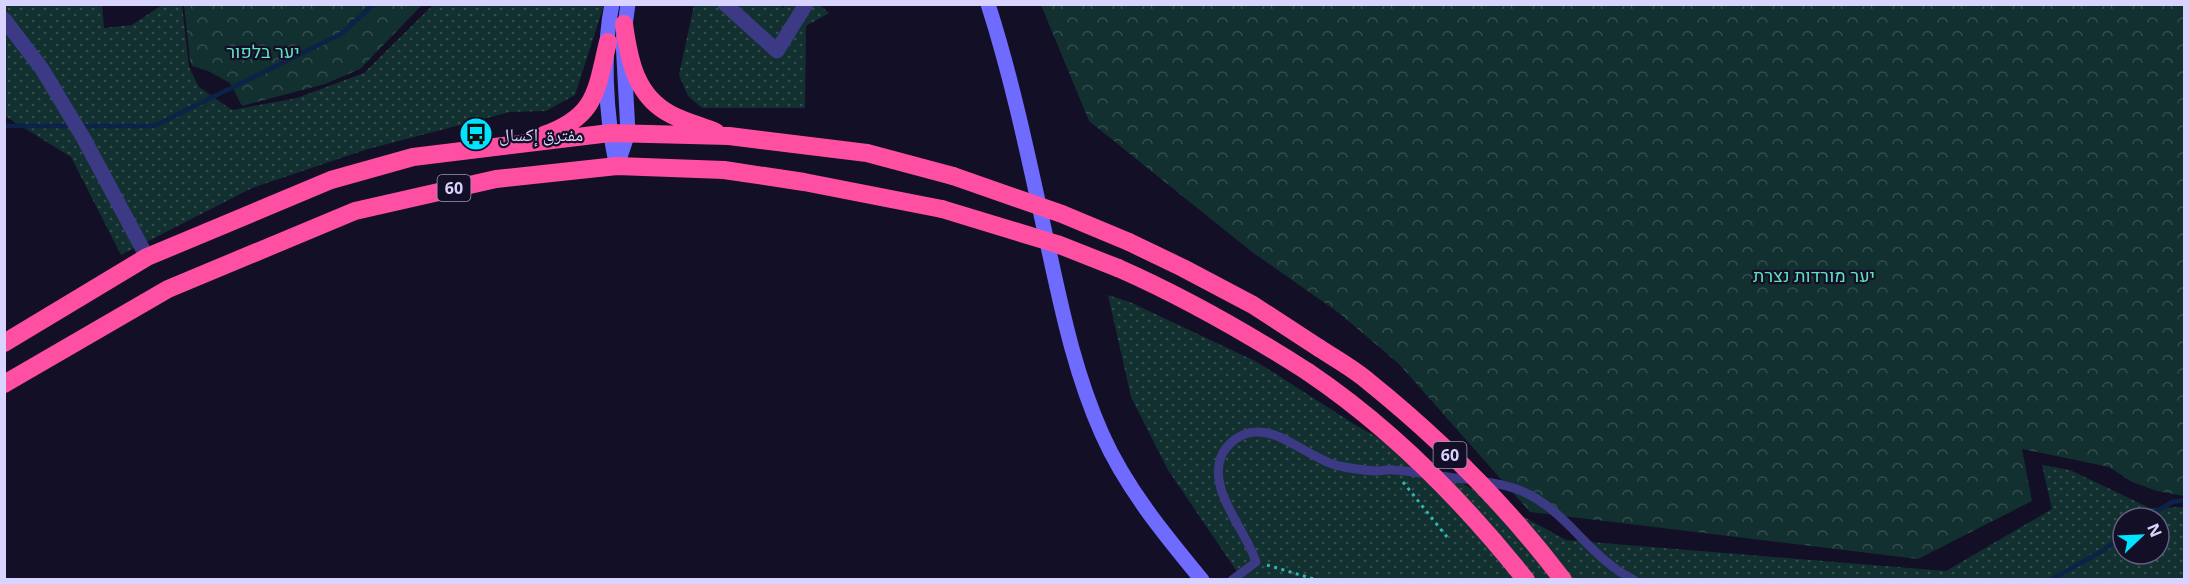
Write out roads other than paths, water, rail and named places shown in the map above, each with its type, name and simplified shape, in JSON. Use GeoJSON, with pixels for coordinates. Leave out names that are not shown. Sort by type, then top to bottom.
{"type":"FeatureCollection","features":[{"type":"Feature","properties":{"kind":"highway"},"geometry":{"type":"LineString","coordinates":[[624,24],[632,66],[645,93],[672,115],[729,136]]}},
{"type":"Feature","properties":{"kind":"highway"},"geometry":{"type":"LineString","coordinates":[[517,145],[565,127],[576,120],[593,97],[608,42]]}},
{"type":"Feature","properties":{"kind":"highway","name":"60"},"geometry":{"type":"LineString","coordinates":[[4,343],[147,257],[331,180],[414,157],[619,133],[729,136],[867,153],[953,176],[1062,214],[1183,268],[1253,305],[1368,380],[1508,511],[1563,579]]}},
{"type":"Feature","properties":{"kind":"highway","name":"60"},"geometry":{"type":"LineString","coordinates":[[4,384],[168,289],[355,211],[496,179],[617,166],[724,170],[804,182],[942,209],[1057,244],[1156,285],[1256,339],[1347,398],[1427,470],[1495,541],[1526,579]]}},
{"type":"Feature","properties":{"kind":"main road"},"geometry":{"type":"LineString","coordinates":[[612,4],[608,42],[619,133]]}},
{"type":"Feature","properties":{"kind":"main road"},"geometry":{"type":"LineString","coordinates":[[617,166],[624,24],[628,4]]}},
{"type":"Feature","properties":{"kind":"main road"},"geometry":{"type":"LineString","coordinates":[[988,4],[1002,51],[1065,325],[1088,399],[1103,435],[1135,494],[1202,579]]}},
{"type":"Feature","properties":{"kind":"street"},"geometry":{"type":"LineString","coordinates":[[725,4],[777,51],[806,4]]}},
{"type":"Feature","properties":{"kind":"street"},"geometry":{"type":"LineString","coordinates":[[4,19],[42,69],[84,139],[147,257]]}},
{"type":"Feature","properties":{"kind":"lane"},"geometry":{"type":"LineString","coordinates":[[1232,579],[1256,562],[1251,547],[1226,503],[1219,482],[1221,458],[1234,440],[1245,434],[1256,432],[1270,433],[1307,453],[1337,465],[1360,470],[1391,469],[1505,485],[1531,496],[1550,508],[1611,566],[1634,579]]}},
{"type":"Feature","properties":{"kind":"waterway"},"geometry":{"type":"LineString","coordinates":[[79,126],[154,126],[341,34],[374,4]]}},
{"type":"Feature","properties":{"kind":"waterway"},"geometry":{"type":"LineString","coordinates":[[4,126],[71,126]]}},
{"type":"Feature","properties":{"kind":"waterway"},"geometry":{"type":"LineString","coordinates":[[2165,506],[2184,500]]}},
{"type":"Feature","properties":{"kind":"waterway"},"geometry":{"type":"LineString","coordinates":[[2050,580],[2111,544]]}},
{"type":"Feature","properties":{"kind":"place","name":"مفترق إكسال"},"geometry":{"type":"Point","coordinates":[476,134]}},
{"type":"Feature","properties":{"kind":"park label","name":"יער בלפור"},"geometry":{"type":"Point","coordinates":[263,51]}},
{"type":"Feature","properties":{"kind":"park label","name":"יער מורדות נצרת"},"geometry":{"type":"Point","coordinates":[1814,275]}}]}
